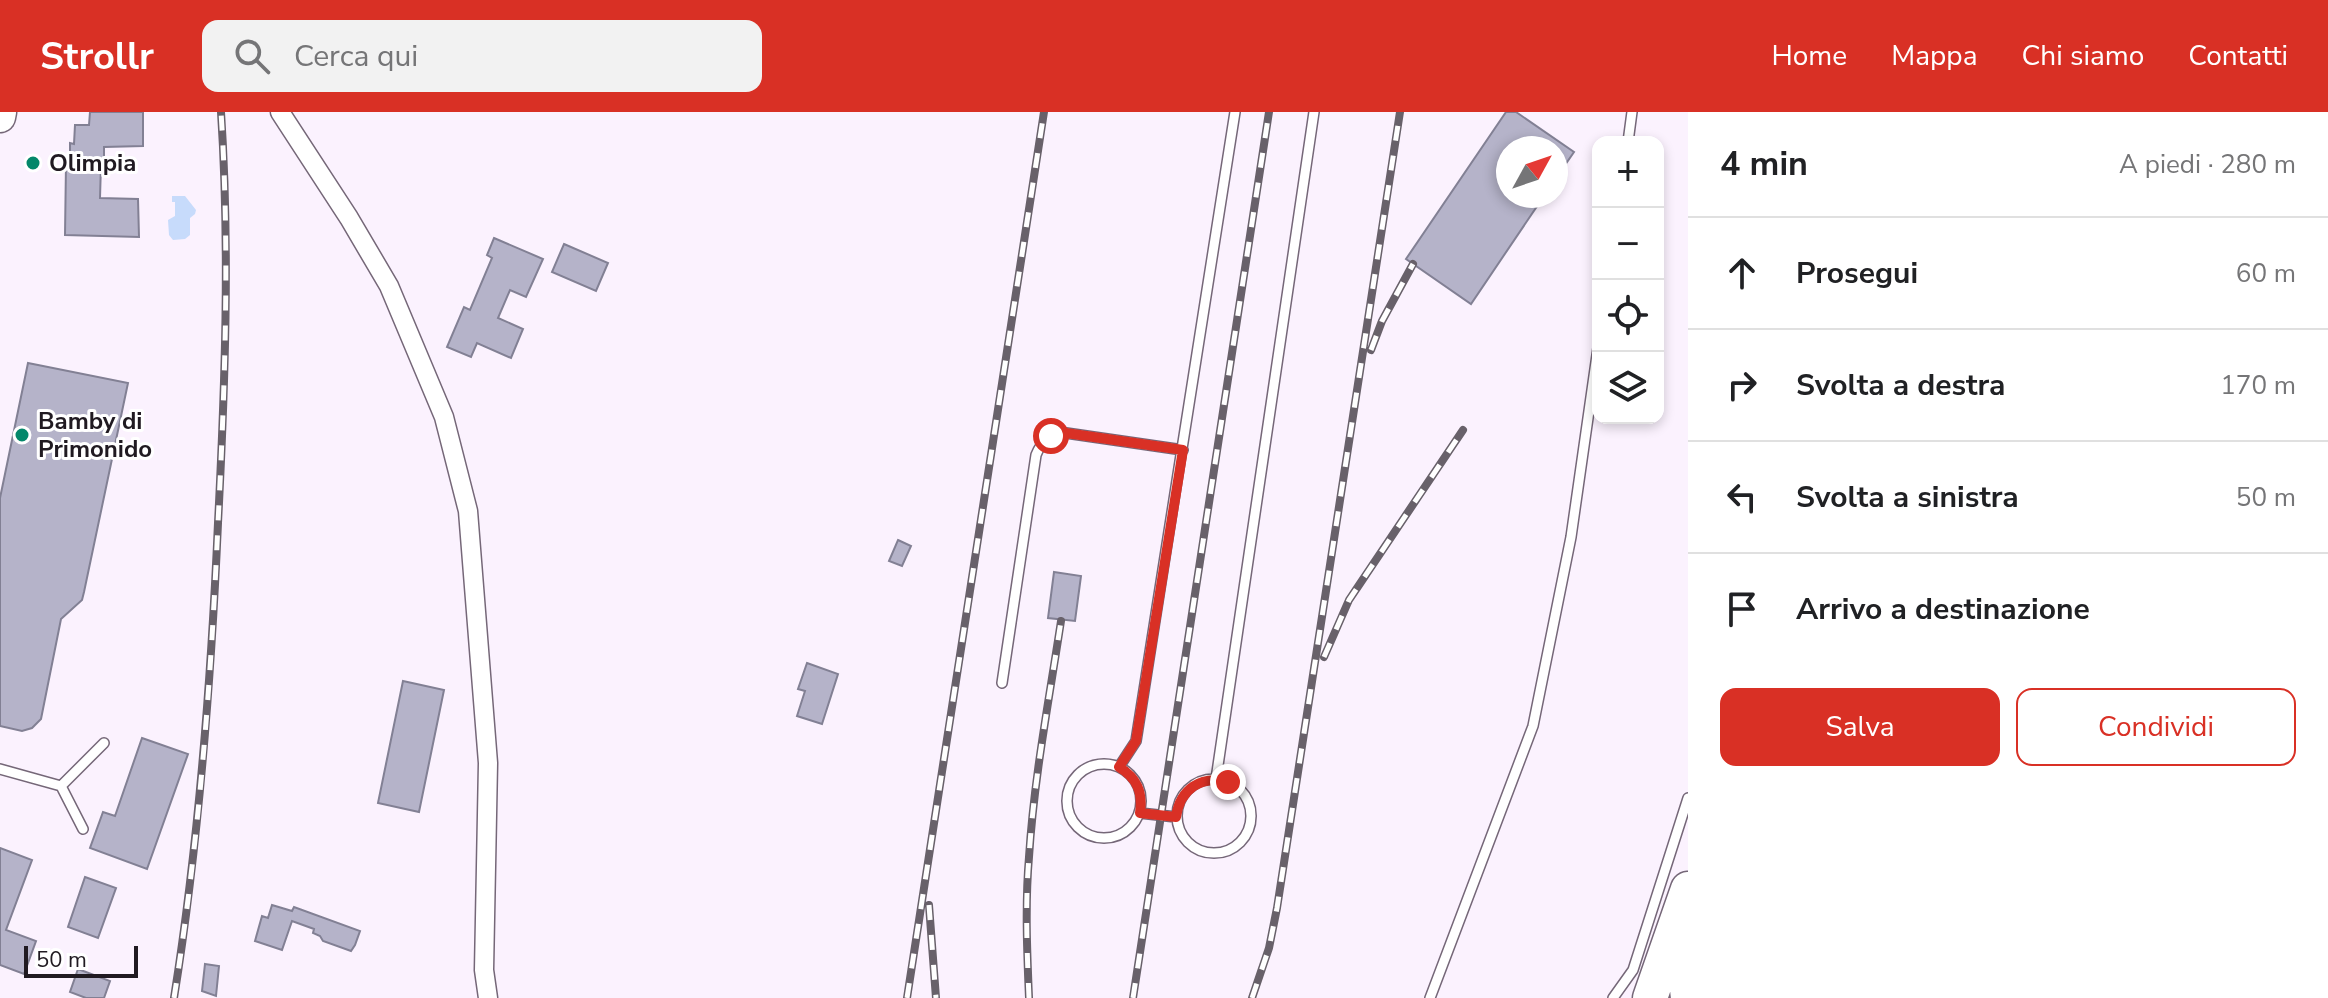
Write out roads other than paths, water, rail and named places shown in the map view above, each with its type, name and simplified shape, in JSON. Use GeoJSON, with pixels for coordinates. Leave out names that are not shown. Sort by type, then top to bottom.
{"type":"FeatureCollection","features":[{"type":"Feature","properties":{"kind":"highway"},"geometry":{"type":"LineString","coordinates":[[1650,998],[1688,889]]}},
{"type":"Feature","properties":{"kind":"highway"},"geometry":{"type":"LineString","coordinates":[[1673,998],[1677,963],[1688,929]]}},
{"type":"Feature","properties":{"kind":"highway"},"geometry":{"type":"LineString","coordinates":[[1688,956],[1685,970],[1688,998]]}},
{"type":"Feature","properties":{"kind":"street"},"geometry":{"type":"LineString","coordinates":[[280,112],[389,286],[444,417],[468,511],[488,763],[484,970],[488,998]]}},
{"type":"Feature","properties":{"kind":"lane"},"geometry":{"type":"LineString","coordinates":[[1119,767],[1136,741],[1235,112]]}},
{"type":"Feature","properties":{"kind":"lane"},"geometry":{"type":"LineString","coordinates":[[1216,779],[1314,112]]}},
{"type":"Feature","properties":{"kind":"lane"},"geometry":{"type":"LineString","coordinates":[[1629,136],[1632,112]]}},
{"type":"Feature","properties":{"kind":"lane"},"geometry":{"type":"LineString","coordinates":[[1430,998],[1533,726],[1571,537],[1597,352]]}},
{"type":"Feature","properties":{"kind":"lane"},"geometry":{"type":"LineString","coordinates":[[1002,683],[1036,455],[1043,441],[1066,433],[1183,450]]}},
{"type":"Feature","properties":{"kind":"lane"},"geometry":{"type":"LineString","coordinates":[[61,786],[104,743]]}},
{"type":"Feature","properties":{"kind":"lane"},"geometry":{"type":"LineString","coordinates":[[1108,764],[1119,767],[1128,773],[1140,791],[1140,813],[1126,832],[1115,837],[1104,839],[1081,831],[1068,811],[1070,788],[1085,770],[1108,764]]}},
{"type":"Feature","properties":{"kind":"lane"},"geometry":{"type":"LineString","coordinates":[[0,769],[61,786],[83,829]]}},
{"type":"Feature","properties":{"kind":"lane"},"geometry":{"type":"LineString","coordinates":[[1216,779],[1228,782],[1246,798],[1251,822],[1240,843],[1218,854],[1194,848],[1185,840],[1176,817],[1178,805],[1193,785],[1216,779]]}},
{"type":"Feature","properties":{"kind":"lane"},"geometry":{"type":"LineString","coordinates":[[1613,998],[1633,970],[1688,798]]}},
{"type":"Feature","properties":{"kind":"lane"},"geometry":{"type":"LineString","coordinates":[[1140,813],[1176,817]]}},
{"type":"Feature","properties":{"kind":"water"},"geometry":{"type":"Polygon","coordinates":[[[172,196],[185,196],[196,210],[190,218],[190,235],[185,239],[173,240],[169,235],[168,220],[175,216],[172,196]]]}},
{"type":"Feature","properties":{"kind":"railway"},"geometry":{"type":"LineString","coordinates":[[174,998],[197,821],[215,583],[226,318],[221,112]]}},
{"type":"Feature","properties":{"kind":"railway"},"geometry":{"type":"LineString","coordinates":[[907,998],[1044,112]]}},
{"type":"Feature","properties":{"kind":"railway"},"geometry":{"type":"LineString","coordinates":[[1133,998],[1269,112]]}},
{"type":"Feature","properties":{"kind":"railway"},"geometry":{"type":"LineString","coordinates":[[1252,998],[1269,948],[1277,908],[1400,112]]}},
{"type":"Feature","properties":{"kind":"railway"},"geometry":{"type":"LineString","coordinates":[[1371,350],[1382,321],[1413,264]]}},
{"type":"Feature","properties":{"kind":"railway"},"geometry":{"type":"LineString","coordinates":[[1324,657],[1349,600],[1463,430]]}},
{"type":"Feature","properties":{"kind":"railway"},"geometry":{"type":"LineString","coordinates":[[1029,998],[1027,910],[1031,827],[1061,621]]}},
{"type":"Feature","properties":{"kind":"railway"},"geometry":{"type":"LineString","coordinates":[[929,905],[936,998]]}},
{"type":"Feature","properties":{"kind":"place","name":"Olimpia"},"geometry":{"type":"Point","coordinates":[33,163]}},
{"type":"Feature","properties":{"kind":"place","name":"Bamby di Primonido"},"geometry":{"type":"Point","coordinates":[22,435]}}]}
